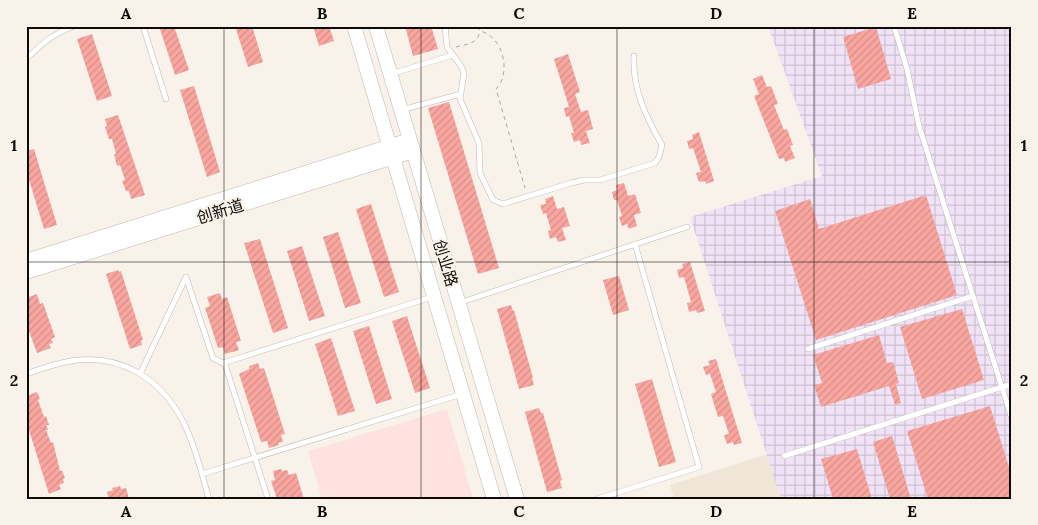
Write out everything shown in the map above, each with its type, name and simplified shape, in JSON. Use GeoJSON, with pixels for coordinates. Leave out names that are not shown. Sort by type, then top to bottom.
{"type":"FeatureCollection","features":[{"type":"Feature","properties":{"kind":"main road","name":"创业路"},"geometry":{"type":"LineString","coordinates":[[354,26],[494,499]]}},
{"type":"Feature","properties":{"kind":"main road","name":"创业路"},"geometry":{"type":"LineString","coordinates":[[376,26],[516,499]]}},
{"type":"Feature","properties":{"kind":"main road","name":"创新道"},"geometry":{"type":"LineString","coordinates":[[26,272],[411,145]]}},
{"type":"Feature","properties":{"kind":"main road","name":"创新道"},"geometry":{"type":"LineString","coordinates":[[26,261],[391,152]]}},
{"type":"Feature","properties":{"kind":"lane"},"geometry":{"type":"LineString","coordinates":[[26,59],[38,46],[49,38],[74,26]]}},
{"type":"Feature","properties":{"kind":"lane"},"geometry":{"type":"LineString","coordinates":[[143,26],[166,99]]}},
{"type":"Feature","properties":{"kind":"lane"},"geometry":{"type":"LineString","coordinates":[[445,26],[445,38],[448,49],[461,66],[464,74],[461,94],[463,106],[479,143],[480,173],[493,200],[504,204],[571,183],[584,180],[600,180],[655,163],[659,157],[662,145],[647,119],[641,101],[633,68],[634,56]]}},
{"type":"Feature","properties":{"kind":"lane"},"geometry":{"type":"LineString","coordinates":[[894,26],[919,126],[1012,419]]}},
{"type":"Feature","properties":{"kind":"lane"},"geometry":{"type":"LineString","coordinates":[[390,74],[453,56]]}},
{"type":"Feature","properties":{"kind":"lane"},"geometry":{"type":"LineString","coordinates":[[401,110],[461,94]]}},
{"type":"Feature","properties":{"kind":"lane"},"geometry":{"type":"LineString","coordinates":[[458,303],[687,227]]}},
{"type":"Feature","properties":{"kind":"lane"},"geometry":{"type":"LineString","coordinates":[[597,499],[699,467],[635,244]]}},
{"type":"Feature","properties":{"kind":"lane"},"geometry":{"type":"LineString","coordinates":[[140,374],[186,277],[214,358],[225,364],[268,499]]}},
{"type":"Feature","properties":{"kind":"lane"},"geometry":{"type":"LineString","coordinates":[[223,363],[434,296]]}},
{"type":"Feature","properties":{"kind":"lane"},"geometry":{"type":"LineString","coordinates":[[808,349],[973,296]]}},
{"type":"Feature","properties":{"kind":"lane"},"geometry":{"type":"LineString","coordinates":[[26,374],[77,360],[97,359],[113,362],[140,374],[161,388],[173,405],[192,441],[209,499]]}},
{"type":"Feature","properties":{"kind":"lane"},"geometry":{"type":"LineString","coordinates":[[784,456],[1012,384]]}},
{"type":"Feature","properties":{"kind":"lane"},"geometry":{"type":"LineString","coordinates":[[202,474],[463,394]]}},
{"type":"Feature","properties":{"kind":"path"},"geometry":{"type":"LineString","coordinates":[[448,49],[474,42],[478,38],[480,31],[478,26]]}},
{"type":"Feature","properties":{"kind":"path"},"geometry":{"type":"LineString","coordinates":[[480,31],[492,36],[498,44],[501,54],[504,76],[501,84],[496,89],[528,196]]}},
{"type":"Feature","properties":{"kind":"shaded area"},"geometry":{"type":"Polygon","coordinates":[[[768,26],[1012,26],[1012,499],[781,499],[690,217],[822,176],[768,26]]]}},
{"type":"Feature","properties":{"kind":"shaded area"},"geometry":{"type":"Polygon","coordinates":[[[447,409],[473,499],[322,499],[308,451],[447,409]]]}},
{"type":"Feature","properties":{"kind":"shaded area"},"geometry":{"type":"Polygon","coordinates":[[[768,454],[781,499],[674,499],[670,485],[768,454]]]}},
{"type":"Feature","properties":{"kind":"building"},"geometry":{"type":"Polygon","coordinates":[[[159,26],[174,26],[189,70],[175,75],[159,26]]]}},
{"type":"Feature","properties":{"kind":"building"},"geometry":{"type":"Polygon","coordinates":[[[235,26],[252,26],[263,62],[248,67],[235,26]]]}},
{"type":"Feature","properties":{"kind":"building"},"geometry":{"type":"Polygon","coordinates":[[[313,26],[329,26],[334,41],[319,46],[313,26]]]}},
{"type":"Feature","properties":{"kind":"building"},"geometry":{"type":"Polygon","coordinates":[[[405,26],[431,26],[438,49],[413,56],[405,26]]]}},
{"type":"Feature","properties":{"kind":"building"},"geometry":{"type":"Polygon","coordinates":[[[876,27],[891,79],[858,89],[843,37],[876,27]]]}},
{"type":"Feature","properties":{"kind":"building"},"geometry":{"type":"Polygon","coordinates":[[[92,34],[112,96],[97,101],[77,39],[92,34]]]}},
{"type":"Feature","properties":{"kind":"building"},"geometry":{"type":"Polygon","coordinates":[[[568,54],[580,92],[575,94],[581,112],[588,110],[593,129],[586,131],[590,143],[581,145],[580,140],[574,142],[571,133],[574,133],[569,116],[566,117],[564,108],[569,107],[554,59],[568,54]]]}},
{"type":"Feature","properties":{"kind":"building"},"geometry":{"type":"Polygon","coordinates":[[[762,75],[767,87],[771,86],[778,104],[774,105],[784,130],[787,129],[793,145],[790,146],[795,158],[785,162],[784,158],[779,159],[754,96],[759,94],[753,79],[762,75]]]}},
{"type":"Feature","properties":{"kind":"building"},"geometry":{"type":"Polygon","coordinates":[[[194,86],[220,172],[207,177],[180,90],[194,86]]]}},
{"type":"Feature","properties":{"kind":"building"},"geometry":{"type":"Polygon","coordinates":[[[449,102],[499,268],[478,274],[428,108],[449,102]]]}},
{"type":"Feature","properties":{"kind":"building"},"geometry":{"type":"Polygon","coordinates":[[[118,115],[145,195],[131,199],[129,191],[126,191],[122,181],[125,180],[120,165],[117,166],[112,139],[109,139],[105,127],[107,126],[105,119],[118,115]]]}},
{"type":"Feature","properties":{"kind":"building"},"geometry":{"type":"Polygon","coordinates":[[[699,132],[714,181],[706,184],[705,181],[699,182],[696,173],[701,172],[693,148],[689,149],[687,141],[693,139],[692,135],[699,132]]]}},
{"type":"Feature","properties":{"kind":"building"},"geometry":{"type":"Polygon","coordinates":[[[34,149],[57,225],[44,229],[26,170],[26,151],[34,149]]]}},
{"type":"Feature","properties":{"kind":"building"},"geometry":{"type":"Polygon","coordinates":[[[624,183],[628,196],[635,194],[641,213],[634,215],[637,226],[629,229],[627,224],[622,226],[619,217],[622,216],[617,200],[614,200],[612,192],[617,190],[616,185],[624,183]]]}},
{"type":"Feature","properties":{"kind":"building"},"geometry":{"type":"Polygon","coordinates":[[[926,195],[957,295],[816,340],[775,211],[810,199],[819,229],[926,195]]]}},
{"type":"Feature","properties":{"kind":"building"},"geometry":{"type":"Polygon","coordinates":[[[553,196],[557,209],[564,207],[570,226],[562,228],[566,240],[558,242],[556,237],[550,239],[548,231],[551,230],[546,213],[543,214],[540,205],[546,204],[545,199],[553,196]]]}},
{"type":"Feature","properties":{"kind":"building"},"geometry":{"type":"Polygon","coordinates":[[[371,204],[399,292],[384,297],[356,209],[371,204]]]}},
{"type":"Feature","properties":{"kind":"building"},"geometry":{"type":"Polygon","coordinates":[[[338,232],[361,303],[345,308],[323,237],[338,232]]]}},
{"type":"Feature","properties":{"kind":"building"},"geometry":{"type":"Polygon","coordinates":[[[260,239],[288,328],[273,333],[244,243],[260,239]]]}},
{"type":"Feature","properties":{"kind":"building"},"geometry":{"type":"Polygon","coordinates":[[[302,246],[325,316],[309,321],[287,251],[302,246]]]}},
{"type":"Feature","properties":{"kind":"building"},"geometry":{"type":"Polygon","coordinates":[[[690,262],[705,311],[697,313],[696,310],[689,312],[687,303],[691,302],[684,277],[679,278],[677,270],[683,268],[682,264],[690,262]]]}},
{"type":"Feature","properties":{"kind":"building"},"geometry":{"type":"Polygon","coordinates":[[[118,270],[119,272],[121,271],[143,340],[141,340],[142,345],[130,349],[106,274],[118,270]]]}},
{"type":"Feature","properties":{"kind":"building"},"geometry":{"type":"Polygon","coordinates":[[[619,276],[629,310],[613,315],[603,280],[619,276]]]}},
{"type":"Feature","properties":{"kind":"building"},"geometry":{"type":"Polygon","coordinates":[[[220,293],[222,299],[227,297],[241,341],[236,342],[239,350],[225,354],[223,347],[218,348],[205,308],[210,306],[207,297],[220,293]]]}},
{"type":"Feature","properties":{"kind":"building"},"geometry":{"type":"Polygon","coordinates":[[[37,294],[40,304],[43,303],[55,337],[51,339],[53,343],[49,344],[51,348],[37,353],[26,323],[26,298],[37,294]]]}},
{"type":"Feature","properties":{"kind":"building"},"geometry":{"type":"Polygon","coordinates":[[[511,305],[514,310],[534,385],[519,389],[497,309],[511,305]]]}},
{"type":"Feature","properties":{"kind":"building"},"geometry":{"type":"Polygon","coordinates":[[[962,309],[984,380],[922,399],[900,327],[962,309]]]}},
{"type":"Feature","properties":{"kind":"building"},"geometry":{"type":"Polygon","coordinates":[[[407,316],[430,388],[415,393],[392,321],[407,316]]]}},
{"type":"Feature","properties":{"kind":"building"},"geometry":{"type":"Polygon","coordinates":[[[369,326],[392,399],[376,404],[353,331],[369,326]]]}},
{"type":"Feature","properties":{"kind":"building"},"geometry":{"type":"Polygon","coordinates":[[[879,335],[887,363],[893,362],[899,383],[896,384],[901,403],[895,405],[889,386],[821,407],[814,385],[822,383],[813,355],[879,335]]]}},
{"type":"Feature","properties":{"kind":"building"},"geometry":{"type":"Polygon","coordinates":[[[331,338],[355,411],[338,416],[315,344],[331,338]]]}},
{"type":"Feature","properties":{"kind":"building"},"geometry":{"type":"Polygon","coordinates":[[[716,359],[742,443],[734,445],[733,442],[727,444],[724,435],[729,434],[723,416],[718,417],[711,394],[716,392],[710,374],[706,375],[703,367],[710,365],[708,361],[716,359]]]}},
{"type":"Feature","properties":{"kind":"building"},"geometry":{"type":"Polygon","coordinates":[[[258,363],[260,369],[264,368],[285,434],[281,435],[283,442],[269,448],[267,441],[261,442],[239,374],[249,369],[249,366],[258,363]]]}},
{"type":"Feature","properties":{"kind":"building"},"geometry":{"type":"Polygon","coordinates":[[[652,379],[676,462],[659,467],[635,384],[652,379]]]}},
{"type":"Feature","properties":{"kind":"building"},"geometry":{"type":"Polygon","coordinates":[[[37,392],[44,417],[46,416],[49,425],[46,425],[48,430],[46,430],[51,443],[53,442],[60,471],[62,471],[65,478],[63,479],[64,483],[59,485],[61,489],[49,494],[28,427],[26,428],[26,396],[37,392]]]}},
{"type":"Feature","properties":{"kind":"building"},"geometry":{"type":"Polygon","coordinates":[[[990,406],[1012,477],[1012,499],[928,499],[907,431],[990,406]]]}},
{"type":"Feature","properties":{"kind":"building"},"geometry":{"type":"Polygon","coordinates":[[[539,408],[541,413],[543,413],[562,480],[560,481],[562,488],[547,492],[525,412],[539,408]]]}},
{"type":"Feature","properties":{"kind":"building"},"geometry":{"type":"Polygon","coordinates":[[[892,436],[911,499],[890,499],[873,442],[892,436]]]}},
{"type":"Feature","properties":{"kind":"building"},"geometry":{"type":"Polygon","coordinates":[[[857,449],[872,499],[833,499],[821,459],[857,449]]]}},
{"type":"Feature","properties":{"kind":"building"},"geometry":{"type":"Polygon","coordinates":[[[281,469],[282,471],[287,470],[289,475],[296,473],[304,499],[277,499],[271,481],[275,480],[273,471],[281,469]]]}},
{"type":"Feature","properties":{"kind":"building"},"geometry":{"type":"Polygon","coordinates":[[[120,486],[121,489],[126,488],[129,499],[109,499],[107,492],[113,490],[112,488],[120,486]]]}}]}
